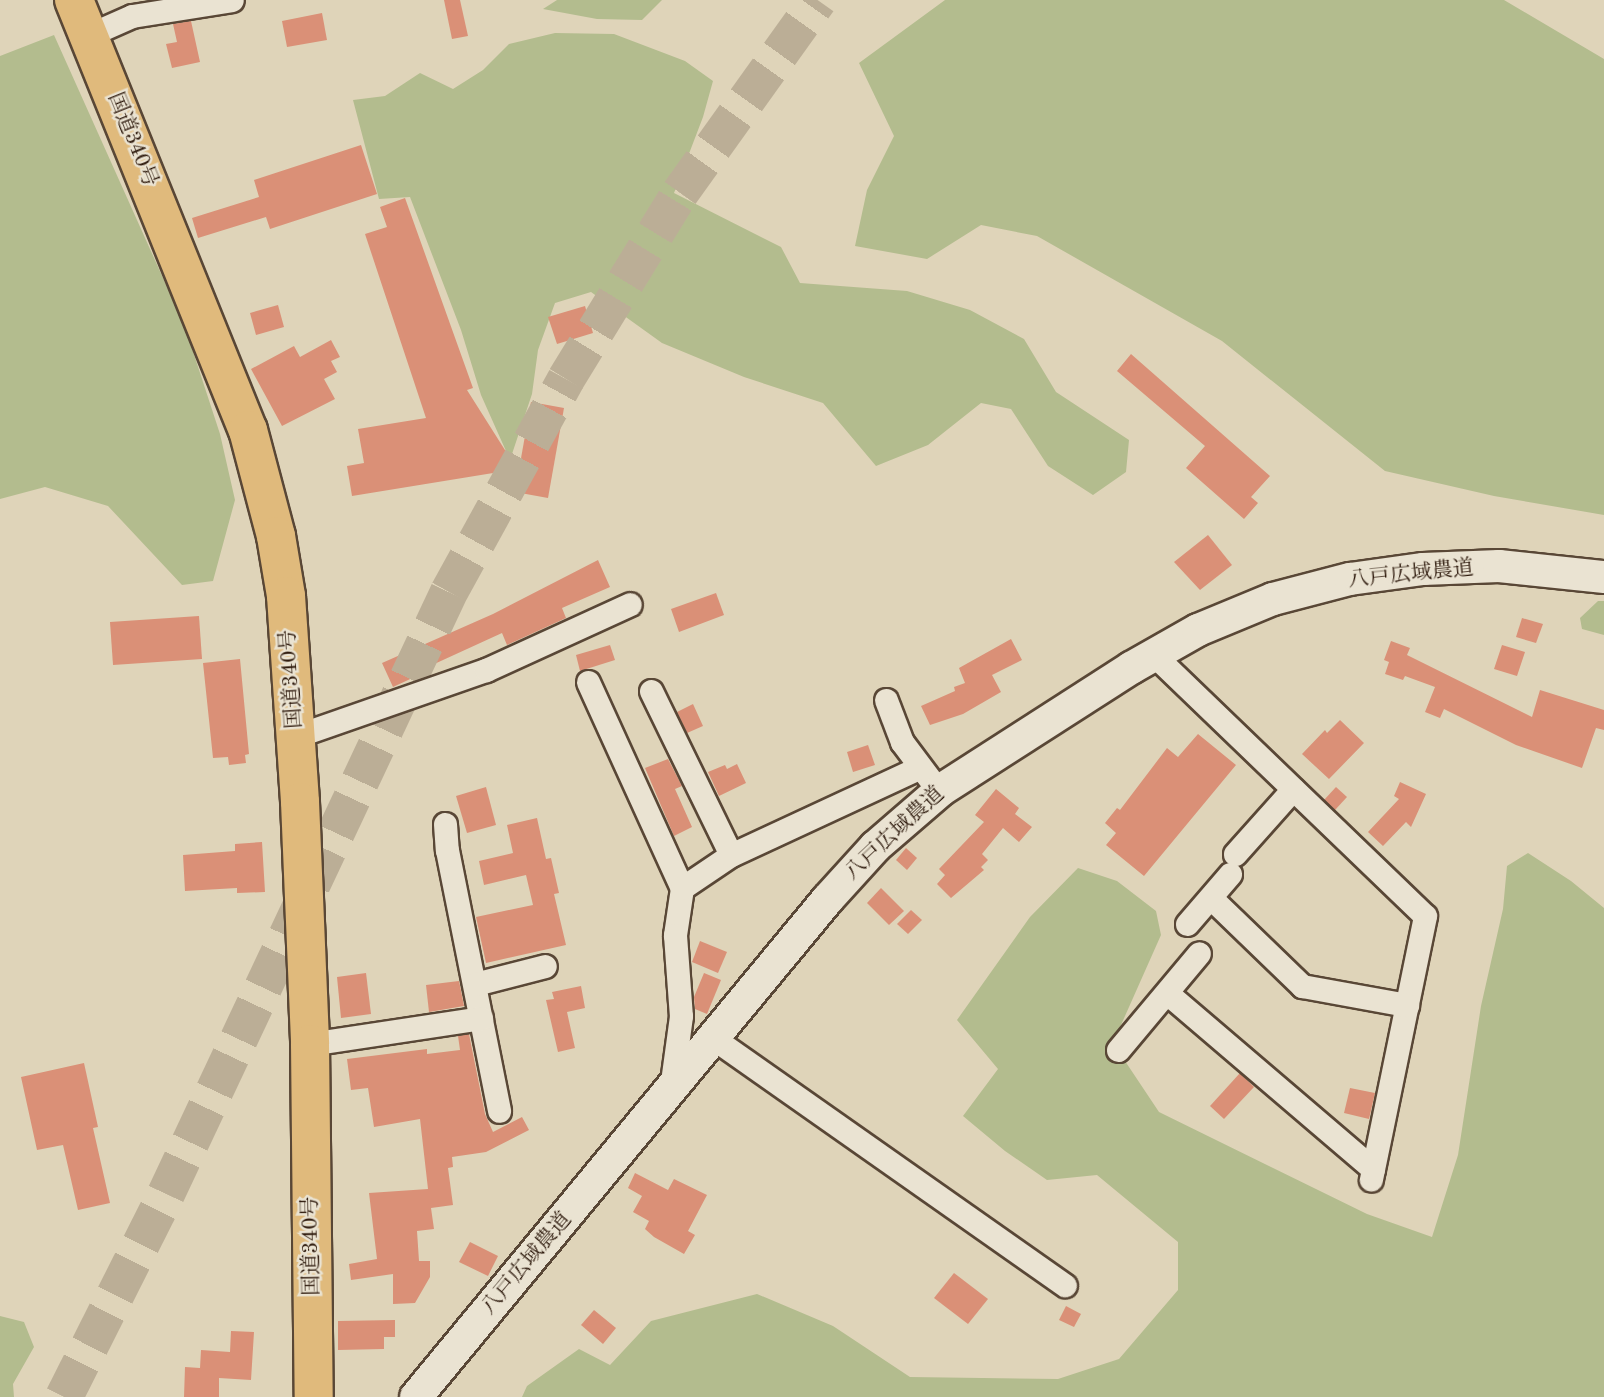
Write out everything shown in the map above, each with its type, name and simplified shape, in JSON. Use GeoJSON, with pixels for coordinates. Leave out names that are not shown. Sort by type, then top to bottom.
{"type":"FeatureCollection","features":[{"type":"Feature","properties":{"kind":"highway","name":"国道340号"},"geometry":{"type":"LineString","coordinates":[[74,0],[260,469],[286,596],[296,736],[310,1044],[314,1397]]}},
{"type":"Feature","properties":{"kind":"street"},"geometry":{"type":"LineString","coordinates":[[89,35],[136,8],[232,0]]}},
{"type":"Feature","properties":{"kind":"street","name":"八戸広域農道"},"geometry":{"type":"LineString","coordinates":[[416,1397],[827,900],[875,847],[941,790],[1026,733],[1154,654],[1198,630],[1273,599],[1350,579],[1423,569],[1499,566],[1604,577]]}},
{"type":"Feature","properties":{"kind":"street"},"geometry":{"type":"LineString","coordinates":[[296,736],[486,670],[631,604]]}},
{"type":"Feature","properties":{"kind":"street"},"geometry":{"type":"LineString","coordinates":[[1154,654],[1425,916],[1372,1174],[1167,993]]}},
{"type":"Feature","properties":{"kind":"street"},"geometry":{"type":"LineString","coordinates":[[587,682],[682,888],[675,935],[681,1016],[671,1089]]}},
{"type":"Feature","properties":{"kind":"street"},"geometry":{"type":"LineString","coordinates":[[651,691],[731,855]]}},
{"type":"Feature","properties":{"kind":"street"},"geometry":{"type":"LineString","coordinates":[[886,700],[902,742],[918,768],[941,790]]}},
{"type":"Feature","properties":{"kind":"street"},"geometry":{"type":"LineString","coordinates":[[682,888],[731,855],[918,768]]}},
{"type":"Feature","properties":{"kind":"street"},"geometry":{"type":"LineString","coordinates":[[1187,924],[1212,898],[1233,864],[1293,789]]}},
{"type":"Feature","properties":{"kind":"street"},"geometry":{"type":"LineString","coordinates":[[444,824],[499,1111]]}},
{"type":"Feature","properties":{"kind":"street"},"geometry":{"type":"LineString","coordinates":[[1212,898],[1302,986],[1407,1005]]}},
{"type":"Feature","properties":{"kind":"street"},"geometry":{"type":"LineString","coordinates":[[1118,1050],[1199,953]]}},
{"type":"Feature","properties":{"kind":"street"},"geometry":{"type":"LineString","coordinates":[[475,984],[545,966]]}},
{"type":"Feature","properties":{"kind":"street"},"geometry":{"type":"LineString","coordinates":[[310,1044],[481,1018]]}},
{"type":"Feature","properties":{"kind":"street"},"geometry":{"type":"LineString","coordinates":[[713,1038],[1065,1285]]}},
{"type":"Feature","properties":{"kind":"green space"},"geometry":{"type":"Polygon","coordinates":[[[557,0],[662,0],[642,20],[597,19],[543,9],[557,0]]]}},
{"type":"Feature","properties":{"kind":"green space"},"geometry":{"type":"Polygon","coordinates":[[[945,0],[1504,0],[1604,59],[1604,515],[1494,496],[1385,471],[1222,341],[1037,236],[981,225],[927,259],[855,246],[867,190],[894,136],[859,63],[945,0]]]}},
{"type":"Feature","properties":{"kind":"green space"},"geometry":{"type":"Polygon","coordinates":[[[555,33],[614,34],[685,61],[713,81],[703,117],[674,193],[781,247],[800,283],[907,291],[970,310],[1024,339],[1056,392],[1129,440],[1126,472],[1093,495],[1048,466],[1011,409],[981,403],[928,445],[876,466],[823,403],[744,377],[662,343],[591,292],[555,303],[538,350],[532,394],[510,460],[481,395],[461,330],[410,197],[379,199],[353,100],[385,96],[420,73],[453,89],[483,70],[509,44],[555,33]]]}},
{"type":"Feature","properties":{"kind":"green space"},"geometry":{"type":"Polygon","coordinates":[[[54,35],[185,327],[220,434],[235,500],[213,581],[182,585],[108,506],[45,487],[0,499],[0,56],[54,35]]]}},
{"type":"Feature","properties":{"kind":"green space"},"geometry":{"type":"Polygon","coordinates":[[[1598,601],[1604,601],[1604,635],[1582,629],[1580,618],[1598,601]]]}},
{"type":"Feature","properties":{"kind":"green space"},"geometry":{"type":"Polygon","coordinates":[[[1528,853],[1571,881],[1604,908],[1604,1397],[522,1397],[527,1386],[579,1349],[610,1365],[651,1321],[757,1294],[833,1326],[910,1377],[1058,1379],[1119,1359],[1178,1290],[1178,1242],[1097,1175],[1047,1180],[1005,1151],[963,1116],[998,1069],[957,1020],[1030,917],[1078,868],[1117,881],[1156,911],[1161,935],[1113,1043],[1159,1112],[1367,1214],[1432,1237],[1458,1155],[1481,1006],[1503,909],[1507,866],[1528,853]]]}},
{"type":"Feature","properties":{"kind":"green space"},"geometry":{"type":"Polygon","coordinates":[[[0,1316],[24,1322],[34,1347],[13,1384],[14,1397],[0,1397],[0,1316]]]}},
{"type":"Feature","properties":{"kind":"building"},"geometry":{"type":"Polygon","coordinates":[[[444,0],[460,0],[468,36],[452,39],[444,0]]]}},
{"type":"Feature","properties":{"kind":"building"},"geometry":{"type":"Polygon","coordinates":[[[322,13],[327,40],[287,47],[282,21],[322,13]]]}},
{"type":"Feature","properties":{"kind":"building"},"geometry":{"type":"Polygon","coordinates":[[[191,21],[200,62],[172,68],[166,44],[177,42],[173,24],[191,21]]]}},
{"type":"Feature","properties":{"kind":"building"},"geometry":{"type":"Polygon","coordinates":[[[361,145],[377,194],[270,229],[266,217],[198,238],[192,218],[259,197],[254,180],[361,145]]]}},
{"type":"Feature","properties":{"kind":"building"},"geometry":{"type":"Polygon","coordinates":[[[405,198],[473,388],[467,390],[517,469],[352,496],[347,466],[364,463],[358,429],[426,418],[365,234],[387,227],[380,207],[405,198]]]}},
{"type":"Feature","properties":{"kind":"building"},"geometry":{"type":"Polygon","coordinates":[[[278,305],[284,327],[256,335],[250,313],[278,305]]]}},
{"type":"Feature","properties":{"kind":"building"},"geometry":{"type":"Polygon","coordinates":[[[585,306],[593,333],[557,344],[548,317],[585,306]]]}},
{"type":"Feature","properties":{"kind":"building"},"geometry":{"type":"Polygon","coordinates":[[[331,340],[340,357],[331,361],[337,372],[324,379],[335,399],[282,426],[251,369],[294,346],[300,357],[331,340]]]}},
{"type":"Feature","properties":{"kind":"building"},"geometry":{"type":"Polygon","coordinates":[[[1131,354],[1270,476],[1251,497],[1258,503],[1244,519],[1186,468],[1205,446],[1117,371],[1131,354]]]}},
{"type":"Feature","properties":{"kind":"building"},"geometry":{"type":"Polygon","coordinates":[[[531,402],[564,408],[548,498],[515,492],[531,402]]]}},
{"type":"Feature","properties":{"kind":"building"},"geometry":{"type":"Polygon","coordinates":[[[1208,535],[1232,565],[1200,590],[1174,562],[1208,535]]]}},
{"type":"Feature","properties":{"kind":"building"},"geometry":{"type":"Polygon","coordinates":[[[598,560],[610,587],[562,608],[566,618],[507,645],[502,633],[419,671],[421,674],[393,687],[382,663],[493,614],[598,560]]]}},
{"type":"Feature","properties":{"kind":"building"},"geometry":{"type":"Polygon","coordinates":[[[716,593],[724,615],[679,632],[671,609],[716,593]]]}},
{"type":"Feature","properties":{"kind":"building"},"geometry":{"type":"Polygon","coordinates":[[[199,616],[202,659],[113,665],[110,622],[199,616]]]}},
{"type":"Feature","properties":{"kind":"building"},"geometry":{"type":"Polygon","coordinates":[[[1522,618],[1543,624],[1536,643],[1516,637],[1522,618]]]}},
{"type":"Feature","properties":{"kind":"building"},"geometry":{"type":"Polygon","coordinates":[[[1011,639],[1022,660],[992,675],[1001,692],[963,714],[930,725],[921,706],[955,691],[954,687],[965,683],[959,668],[1011,639]]]}},
{"type":"Feature","properties":{"kind":"building"},"geometry":{"type":"Polygon","coordinates":[[[1391,641],[1410,648],[1407,655],[1532,717],[1540,690],[1604,710],[1604,730],[1596,728],[1582,768],[1516,745],[1444,709],[1440,718],[1425,712],[1435,687],[1405,676],[1403,680],[1385,674],[1389,662],[1384,660],[1391,641]]]}},
{"type":"Feature","properties":{"kind":"building"},"geometry":{"type":"Polygon","coordinates":[[[610,645],[615,660],[580,671],[576,655],[610,645]]]}},
{"type":"Feature","properties":{"kind":"building"},"geometry":{"type":"Polygon","coordinates":[[[1502,645],[1525,652],[1517,676],[1494,669],[1502,645]]]}},
{"type":"Feature","properties":{"kind":"building"},"geometry":{"type":"Polygon","coordinates":[[[240,659],[249,754],[245,755],[246,763],[229,765],[228,757],[213,758],[203,663],[240,659]]]}},
{"type":"Feature","properties":{"kind":"building"},"geometry":{"type":"Polygon","coordinates":[[[693,704],[703,726],[687,733],[677,712],[693,704]]]}},
{"type":"Feature","properties":{"kind":"building"},"geometry":{"type":"Polygon","coordinates":[[[1340,720],[1364,743],[1329,779],[1302,754],[1325,730],[1327,733],[1340,720]]]}},
{"type":"Feature","properties":{"kind":"building"},"geometry":{"type":"Polygon","coordinates":[[[1198,734],[1236,765],[1144,876],[1106,845],[1116,833],[1105,823],[1117,808],[1120,810],[1167,748],[1178,757],[1198,734]]]}},
{"type":"Feature","properties":{"kind":"building"},"geometry":{"type":"Polygon","coordinates":[[[868,745],[875,765],[853,772],[847,752],[868,745]]]}},
{"type":"Feature","properties":{"kind":"building"},"geometry":{"type":"Polygon","coordinates":[[[668,759],[682,786],[675,789],[692,827],[674,836],[645,768],[668,759]]]}},
{"type":"Feature","properties":{"kind":"building"},"geometry":{"type":"Polygon","coordinates":[[[737,764],[746,783],[719,796],[708,772],[725,765],[727,769],[737,764]]]}},
{"type":"Feature","properties":{"kind":"building"},"geometry":{"type":"Polygon","coordinates":[[[1400,782],[1426,794],[1411,827],[1406,822],[1383,846],[1368,832],[1399,799],[1394,796],[1400,782]]]}},
{"type":"Feature","properties":{"kind":"building"},"geometry":{"type":"Polygon","coordinates":[[[486,787],[496,825],[467,833],[456,796],[486,787]]]}},
{"type":"Feature","properties":{"kind":"building"},"geometry":{"type":"Polygon","coordinates":[[[1336,787],[1347,797],[1335,810],[1324,800],[1336,787]]]}},
{"type":"Feature","properties":{"kind":"building"},"geometry":{"type":"Polygon","coordinates":[[[996,789],[1019,808],[1015,814],[1032,827],[1019,842],[1003,828],[982,854],[988,860],[981,867],[984,870],[951,898],[937,884],[945,875],[939,869],[984,822],[975,815],[996,789]]]}},
{"type":"Feature","properties":{"kind":"building"},"geometry":{"type":"Polygon","coordinates":[[[537,818],[546,859],[551,858],[559,893],[554,894],[566,945],[486,963],[476,917],[533,905],[526,875],[484,885],[479,861],[513,853],[507,825],[537,818]]]}},
{"type":"Feature","properties":{"kind":"building"},"geometry":{"type":"Polygon","coordinates":[[[262,842],[265,892],[237,893],[237,888],[185,891],[183,855],[235,851],[235,844],[262,842]]]}},
{"type":"Feature","properties":{"kind":"building"},"geometry":{"type":"Polygon","coordinates":[[[906,848],[917,858],[907,870],[896,860],[906,848]]]}},
{"type":"Feature","properties":{"kind":"building"},"geometry":{"type":"Polygon","coordinates":[[[881,888],[904,911],[889,925],[867,903],[881,888]]]}},
{"type":"Feature","properties":{"kind":"building"},"geometry":{"type":"Polygon","coordinates":[[[911,910],[922,920],[908,934],[897,924],[911,910]]]}},
{"type":"Feature","properties":{"kind":"building"},"geometry":{"type":"Polygon","coordinates":[[[700,941],[727,952],[718,973],[692,962],[700,941]]]}},
{"type":"Feature","properties":{"kind":"building"},"geometry":{"type":"Polygon","coordinates":[[[366,973],[371,1014],[341,1018],[337,977],[366,973]]]}},
{"type":"Feature","properties":{"kind":"building"},"geometry":{"type":"Polygon","coordinates":[[[704,973],[721,980],[707,1014],[695,1009],[694,997],[704,973]]]}},
{"type":"Feature","properties":{"kind":"building"},"geometry":{"type":"Polygon","coordinates":[[[459,981],[464,1006],[429,1012],[426,985],[459,981]]]}},
{"type":"Feature","properties":{"kind":"building"},"geometry":{"type":"Polygon","coordinates":[[[581,986],[585,1008],[567,1012],[575,1048],[558,1052],[546,1000],[554,999],[552,992],[581,986]]]}},
{"type":"Feature","properties":{"kind":"building"},"geometry":{"type":"Polygon","coordinates":[[[469,1034],[485,1114],[493,1132],[522,1117],[529,1130],[486,1152],[452,1157],[453,1167],[448,1168],[453,1205],[431,1208],[434,1229],[417,1231],[419,1261],[430,1261],[430,1277],[415,1303],[393,1304],[393,1274],[351,1280],[349,1264],[377,1259],[369,1193],[428,1189],[420,1119],[374,1127],[368,1088],[351,1090],[347,1059],[427,1049],[427,1054],[460,1050],[458,1036],[469,1034]]]}},
{"type":"Feature","properties":{"kind":"building"},"geometry":{"type":"Polygon","coordinates":[[[84,1063],[98,1127],[93,1128],[110,1203],[78,1210],[63,1145],[37,1150],[21,1077],[84,1063]]]}},
{"type":"Feature","properties":{"kind":"building"},"geometry":{"type":"Polygon","coordinates":[[[1240,1073],[1254,1087],[1224,1119],[1210,1106],[1240,1073]]]}},
{"type":"Feature","properties":{"kind":"building"},"geometry":{"type":"Polygon","coordinates":[[[1350,1088],[1375,1093],[1369,1119],[1344,1113],[1350,1088]]]}},
{"type":"Feature","properties":{"kind":"building"},"geometry":{"type":"Polygon","coordinates":[[[635,1173],[668,1190],[674,1179],[707,1195],[688,1231],[695,1235],[684,1254],[654,1237],[645,1229],[649,1221],[633,1212],[642,1196],[628,1188],[635,1173]]]}},
{"type":"Feature","properties":{"kind":"building"},"geometry":{"type":"Polygon","coordinates":[[[470,1242],[498,1256],[488,1276],[459,1262],[470,1242]]]}},
{"type":"Feature","properties":{"kind":"building"},"geometry":{"type":"Polygon","coordinates":[[[954,1273],[988,1299],[968,1324],[934,1298],[954,1273]]]}},
{"type":"Feature","properties":{"kind":"building"},"geometry":{"type":"Polygon","coordinates":[[[1066,1306],[1081,1314],[1074,1327],[1059,1320],[1066,1306]]]}},
{"type":"Feature","properties":{"kind":"building"},"geometry":{"type":"Polygon","coordinates":[[[594,1310],[616,1328],[603,1344],[581,1325],[594,1310]]]}},
{"type":"Feature","properties":{"kind":"building"},"geometry":{"type":"Polygon","coordinates":[[[395,1320],[395,1337],[384,1337],[384,1349],[338,1350],[338,1321],[395,1320]]]}},
{"type":"Feature","properties":{"kind":"building"},"geometry":{"type":"Polygon","coordinates":[[[231,1331],[254,1332],[251,1380],[219,1378],[219,1397],[184,1397],[185,1367],[200,1368],[201,1350],[230,1352],[231,1331]]]}},
{"type":"Feature","properties":{"kind":"tunnel"},"geometry":{"type":"LineString","coordinates":[[64,1397],[166,1194],[449,592],[566,379],[680,193],[818,0]]}}]}
